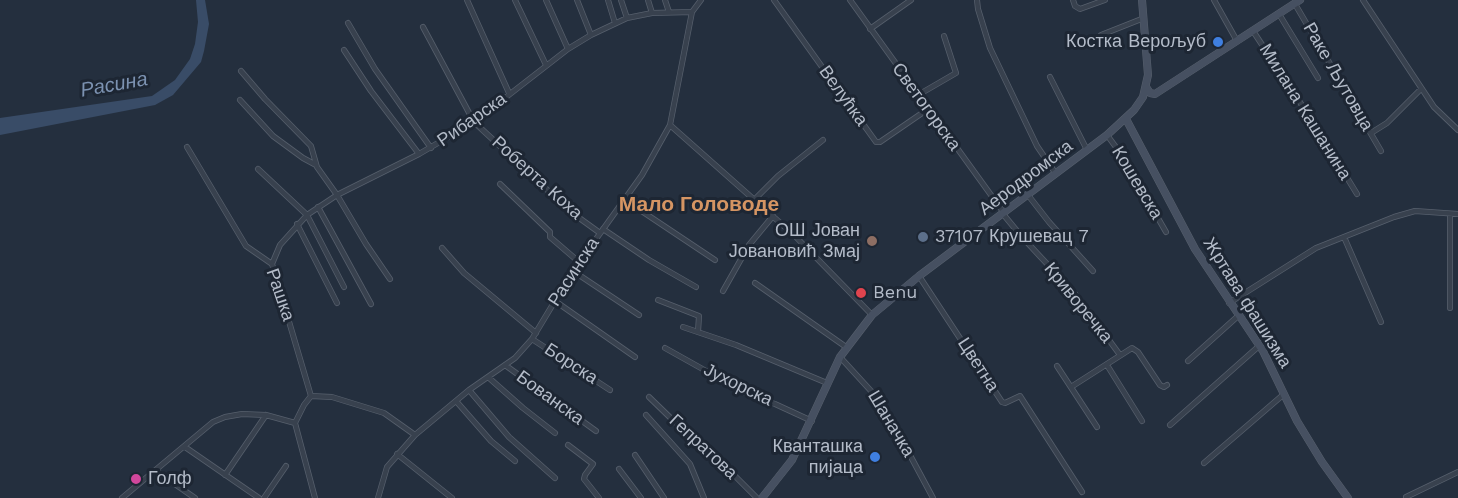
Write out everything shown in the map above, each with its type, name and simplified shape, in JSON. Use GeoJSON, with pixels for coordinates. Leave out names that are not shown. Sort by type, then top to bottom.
{"type":"FeatureCollection","features":[{"type":"Feature","properties":{"kind":"street"},"geometry":{"type":"LineString","coordinates":[[467,0],[509,93]]}},
{"type":"Feature","properties":{"kind":"street"},"geometry":{"type":"LineString","coordinates":[[515,0],[546,65]]}},
{"type":"Feature","properties":{"kind":"street"},"geometry":{"type":"LineString","coordinates":[[546,0],[568,49]]}},
{"type":"Feature","properties":{"kind":"street"},"geometry":{"type":"LineString","coordinates":[[578,0],[591,34]]}},
{"type":"Feature","properties":{"kind":"street"},"geometry":{"type":"LineString","coordinates":[[608,0],[615,23]]}},
{"type":"Feature","properties":{"kind":"street"},"geometry":{"type":"LineString","coordinates":[[621,0],[627,18]]}},
{"type":"Feature","properties":{"kind":"street"},"geometry":{"type":"LineString","coordinates":[[648,0],[652,13]]}},
{"type":"Feature","properties":{"kind":"street"},"geometry":{"type":"LineString","coordinates":[[665,0],[669,12]]}},
{"type":"Feature","properties":{"kind":"street","name":"Расинска"},"geometry":{"type":"LineString","coordinates":[[378,498],[387,467],[415,435],[469,390],[515,358],[532,339],[579,262],[625,200],[670,125],[692,12],[701,0]]}},
{"type":"Feature","properties":{"kind":"street","name":"Велућка"},"geometry":{"type":"LineString","coordinates":[[774,0],[876,142],[880,142],[928,109]]}},
{"type":"Feature","properties":{"kind":"street","name":"Светогорска"},"geometry":{"type":"LineString","coordinates":[[850,0],[1004,214]]}},
{"type":"Feature","properties":{"kind":"street"},"geometry":{"type":"LineString","coordinates":[[870,29],[911,0]]}},
{"type":"Feature","properties":{"kind":"street"},"geometry":{"type":"LineString","coordinates":[[977,0],[990,48],[1037,146],[1056,174]]}},
{"type":"Feature","properties":{"kind":"street"},"geometry":{"type":"LineString","coordinates":[[1073,0],[1075,6],[1080,9],[1105,0]]}},
{"type":"Feature","properties":{"kind":"street","name":"Аеродромска"},"geometry":{"type":"LineString","coordinates":[[762,498],[792,460],[840,357],[872,315],[919,276],[1107,135],[1152,92],[1148,79],[1142,0]]}},
{"type":"Feature","properties":{"kind":"street"},"geometry":{"type":"LineString","coordinates":[[1214,0],[1237,41]]}},
{"type":"Feature","properties":{"kind":"street"},"geometry":{"type":"LineString","coordinates":[[1363,0],[1434,107],[1458,130]]}},
{"type":"Feature","properties":{"kind":"street"},"geometry":{"type":"LineString","coordinates":[[1136,108],[1152,92],[1297,2]]}},
{"type":"Feature","properties":{"kind":"street","name":"Раке Љутовца"},"geometry":{"type":"LineString","coordinates":[[1297,2],[1381,151]]}},
{"type":"Feature","properties":{"kind":"street","name":"Рибарска"},"geometry":{"type":"LineString","coordinates":[[272,264],[280,245],[297,224],[318,207],[337,195],[420,154],[474,122],[546,65],[591,34],[627,18],[652,13],[692,12]]}},
{"type":"Feature","properties":{"kind":"street"},"geometry":{"type":"LineString","coordinates":[[1279,14],[1318,78]]}},
{"type":"Feature","properties":{"kind":"street"},"geometry":{"type":"LineString","coordinates":[[1101,35],[1144,18]]}},
{"type":"Feature","properties":{"kind":"street"},"geometry":{"type":"LineString","coordinates":[[348,23],[375,69],[431,148]]}},
{"type":"Feature","properties":{"kind":"street","name":"Роберта Коха"},"geometry":{"type":"LineString","coordinates":[[423,27],[474,122],[571,212],[696,286]]}},
{"type":"Feature","properties":{"kind":"street","name":"Милана Кашанина"},"geometry":{"type":"LineString","coordinates":[[1253,31],[1357,194]]}},
{"type":"Feature","properties":{"kind":"street"},"geometry":{"type":"LineString","coordinates":[[918,95],[956,73],[944,36]]}},
{"type":"Feature","properties":{"kind":"street"},"geometry":{"type":"LineString","coordinates":[[344,50],[371,91],[420,154]]}},
{"type":"Feature","properties":{"kind":"street"},"geometry":{"type":"LineString","coordinates":[[241,71],[311,146],[316,165],[390,279]]}},
{"type":"Feature","properties":{"kind":"street"},"geometry":{"type":"LineString","coordinates":[[1050,78],[1087,150]]}},
{"type":"Feature","properties":{"kind":"street"},"geometry":{"type":"LineString","coordinates":[[1148,79],[1152,92]]}},
{"type":"Feature","properties":{"kind":"street"},"geometry":{"type":"LineString","coordinates":[[1371,133],[1388,123],[1421,89]]}},
{"type":"Feature","properties":{"kind":"street"},"geometry":{"type":"LineString","coordinates":[[240,100],[273,136],[316,165]]}},
{"type":"Feature","properties":{"kind":"street","name":"Жртава фашизма"},"geometry":{"type":"LineString","coordinates":[[1126,119],[1195,249],[1259,346],[1322,462],[1348,498]]}},
{"type":"Feature","properties":{"kind":"street"},"geometry":{"type":"LineString","coordinates":[[670,125],[773,216],[872,315]]}},
{"type":"Feature","properties":{"kind":"street","name":"Кошевска"},"geometry":{"type":"LineString","coordinates":[[1107,135],[1121,154],[1166,232]]}},
{"type":"Feature","properties":{"kind":"street"},"geometry":{"type":"LineString","coordinates":[[754,200],[778,176],[824,140]]}},
{"type":"Feature","properties":{"kind":"street","name":"Рашка"},"geometry":{"type":"LineString","coordinates":[[187,147],[246,246],[272,264],[311,396]]}},
{"type":"Feature","properties":{"kind":"street"},"geometry":{"type":"LineString","coordinates":[[258,169],[307,215],[344,287]]}},
{"type":"Feature","properties":{"kind":"street"},"geometry":{"type":"LineString","coordinates":[[500,184],[550,232],[550,237],[579,262]]}},
{"type":"Feature","properties":{"kind":"street"},"geometry":{"type":"LineString","coordinates":[[1028,195],[1093,271]]}},
{"type":"Feature","properties":{"kind":"street"},"geometry":{"type":"LineString","coordinates":[[625,200],[715,260]]}},
{"type":"Feature","properties":{"kind":"street"},"geometry":{"type":"LineString","coordinates":[[318,207],[370,304]]}},
{"type":"Feature","properties":{"kind":"street"},"geometry":{"type":"LineString","coordinates":[[1230,303],[1316,248],[1344,237],[1415,210],[1458,214]]}},
{"type":"Feature","properties":{"kind":"street","name":"Криворечка"},"geometry":{"type":"LineString","coordinates":[[1004,214],[1076,295],[1120,355],[1107,365],[1142,421]]}},
{"type":"Feature","properties":{"kind":"street"},"geometry":{"type":"LineString","coordinates":[[1450,214],[1450,308]]}},
{"type":"Feature","properties":{"kind":"street"},"geometry":{"type":"LineString","coordinates":[[723,291],[749,245],[773,216]]}},
{"type":"Feature","properties":{"kind":"street"},"geometry":{"type":"LineString","coordinates":[[297,224],[337,303]]}},
{"type":"Feature","properties":{"kind":"street"},"geometry":{"type":"LineString","coordinates":[[1344,237],[1381,322]]}},
{"type":"Feature","properties":{"kind":"street"},"geometry":{"type":"LineString","coordinates":[[442,248],[464,273],[536,333]]}},
{"type":"Feature","properties":{"kind":"street"},"geometry":{"type":"LineString","coordinates":[[573,271],[639,315]]}},
{"type":"Feature","properties":{"kind":"street","name":"Цветна"},"geometry":{"type":"LineString","coordinates":[[919,276],[1002,402],[1005,403],[1020,396],[1082,492]]}},
{"type":"Feature","properties":{"kind":"street"},"geometry":{"type":"LineString","coordinates":[[755,283],[846,347]]}},
{"type":"Feature","properties":{"kind":"street"},"geometry":{"type":"LineString","coordinates":[[658,300],[699,316],[698,332]]}},
{"type":"Feature","properties":{"kind":"street"},"geometry":{"type":"LineString","coordinates":[[555,301],[635,357]]}},
{"type":"Feature","properties":{"kind":"street"},"geometry":{"type":"LineString","coordinates":[[1188,361],[1238,316]]}},
{"type":"Feature","properties":{"kind":"street"},"geometry":{"type":"LineString","coordinates":[[683,327],[736,345],[828,383]]}},
{"type":"Feature","properties":{"kind":"street","name":"Борска"},"geometry":{"type":"LineString","coordinates":[[532,339],[610,390]]}},
{"type":"Feature","properties":{"kind":"street"},"geometry":{"type":"LineString","coordinates":[[1170,425],[1259,346]]}},
{"type":"Feature","properties":{"kind":"street","name":"Јухорска"},"geometry":{"type":"LineString","coordinates":[[665,348],[749,395],[776,404],[812,421]]}},
{"type":"Feature","properties":{"kind":"street"},"geometry":{"type":"LineString","coordinates":[[1120,355],[1128,349],[1135,349],[1160,385],[1164,387],[1167,385]]}},
{"type":"Feature","properties":{"kind":"street","name":"Шаначка"},"geometry":{"type":"LineString","coordinates":[[840,357],[882,404],[933,498]]}},
{"type":"Feature","properties":{"kind":"street","name":"Бованска"},"geometry":{"type":"LineString","coordinates":[[505,365],[596,431]]}},
{"type":"Feature","properties":{"kind":"street"},"geometry":{"type":"LineString","coordinates":[[1071,387],[1107,365]]}},
{"type":"Feature","properties":{"kind":"street"},"geometry":{"type":"LineString","coordinates":[[1057,366],[1097,427]]}},
{"type":"Feature","properties":{"kind":"street"},"geometry":{"type":"LineString","coordinates":[[488,377],[555,433]]}},
{"type":"Feature","properties":{"kind":"street"},"geometry":{"type":"LineString","coordinates":[[469,390],[509,437],[555,478]]}},
{"type":"Feature","properties":{"kind":"street"},"geometry":{"type":"LineString","coordinates":[[1203,463],[1284,394]]}},
{"type":"Feature","properties":{"kind":"street"},"geometry":{"type":"LineString","coordinates":[[315,498],[295,423],[311,396],[332,396],[384,413],[415,435]]}},
{"type":"Feature","properties":{"kind":"street","name":"Гепратова"},"geometry":{"type":"LineString","coordinates":[[649,397],[757,498]]}},
{"type":"Feature","properties":{"kind":"street"},"geometry":{"type":"LineString","coordinates":[[456,401],[491,441],[515,461]]}},
{"type":"Feature","properties":{"kind":"street"},"geometry":{"type":"LineString","coordinates":[[122,498],[130,496],[213,422],[242,414],[266,415],[295,423]]}},
{"type":"Feature","properties":{"kind":"street"},"geometry":{"type":"LineString","coordinates":[[225,475],[266,415]]}},
{"type":"Feature","properties":{"kind":"street"},"geometry":{"type":"LineString","coordinates":[[646,415],[690,464],[704,498]]}},
{"type":"Feature","properties":{"kind":"street"},"geometry":{"type":"LineString","coordinates":[[568,445],[593,464],[584,479],[600,498]]}},
{"type":"Feature","properties":{"kind":"street"},"geometry":{"type":"LineString","coordinates":[[185,447],[259,498]]}},
{"type":"Feature","properties":{"kind":"street"},"geometry":{"type":"LineString","coordinates":[[398,454],[452,498]]}},
{"type":"Feature","properties":{"kind":"street"},"geometry":{"type":"LineString","coordinates":[[635,455],[664,498]]}},
{"type":"Feature","properties":{"kind":"street"},"geometry":{"type":"LineString","coordinates":[[264,498],[286,466]]}},
{"type":"Feature","properties":{"kind":"street"},"geometry":{"type":"LineString","coordinates":[[619,469],[641,498]]}},
{"type":"Feature","properties":{"kind":"street"},"geometry":{"type":"LineString","coordinates":[[156,471],[195,498]]}},
{"type":"Feature","properties":{"kind":"street"},"geometry":{"type":"LineString","coordinates":[[1406,497],[1458,472]]}},
{"type":"Feature","properties":{"kind":"water"},"geometry":{"type":"Polygon","coordinates":[[[196,0],[205,0],[209,24],[204,51],[201,62],[173,95],[155,105],[0,135],[0,118],[152,96],[175,80],[190,59],[198,22],[196,0]]]}},
{"type":"Feature","properties":{"kind":"place","name":"Костка Верољуб"},"geometry":{"type":"Point","coordinates":[1218,42]}},
{"type":"Feature","properties":{"kind":"place","name":"37107 Крушевац 7"},"geometry":{"type":"Point","coordinates":[923,237]}},
{"type":"Feature","properties":{"kind":"place","name":"ОШ Јован Јовановић Змај"},"geometry":{"type":"Point","coordinates":[872,241]}},
{"type":"Feature","properties":{"kind":"place","name":"Benu"},"geometry":{"type":"Point","coordinates":[861,293]}},
{"type":"Feature","properties":{"kind":"place","name":"Кванташка пијаца"},"geometry":{"type":"Point","coordinates":[875,457]}},
{"type":"Feature","properties":{"kind":"place","name":"Голф"},"geometry":{"type":"Point","coordinates":[136,479]}},
{"type":"Feature","properties":{"kind":"district","name":"Мало Головоде"},"geometry":{"type":"Point","coordinates":[699,205]}},
{"type":"Feature","properties":{"kind":"water label","name":"Расина"},"geometry":{"type":"Point","coordinates":[114,85]}}]}
